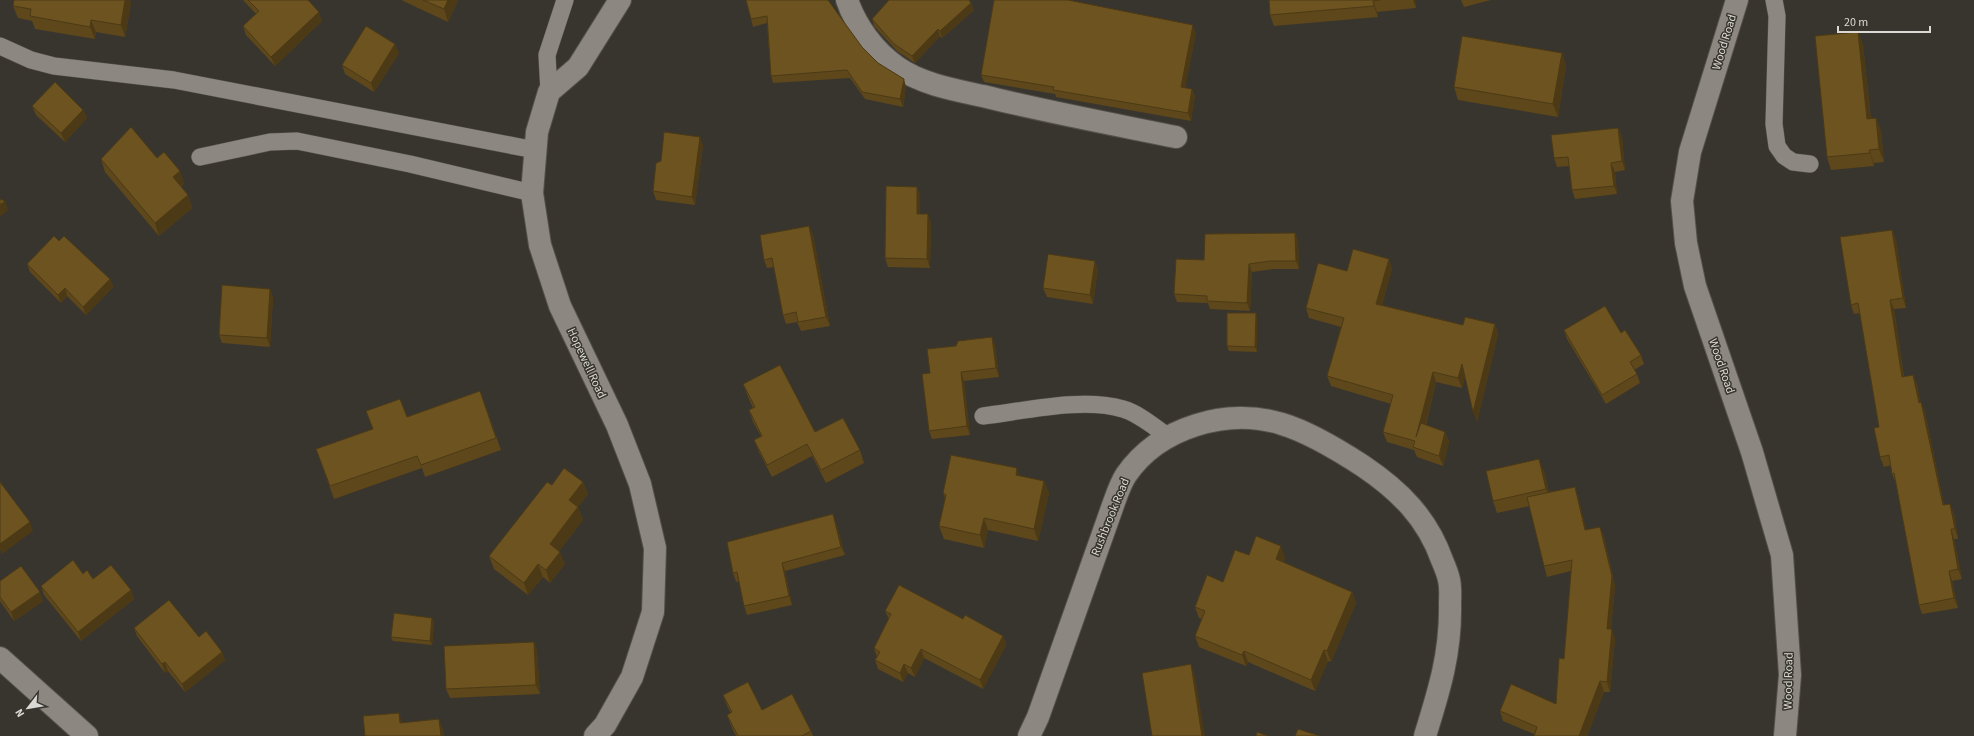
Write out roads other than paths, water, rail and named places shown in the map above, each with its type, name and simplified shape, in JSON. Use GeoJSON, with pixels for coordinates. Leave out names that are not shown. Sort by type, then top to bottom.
{"type":"FeatureCollection","features":[{"type":"Feature","properties":{"kind":"street"},"geometry":{"type":"LineString","coordinates":[[549,92],[578,67],[620,0]]}},
{"type":"Feature","properties":{"kind":"street"},"geometry":{"type":"LineString","coordinates":[[847,0],[853,18],[882,56],[898,68],[935,85],[1014,104],[1176,138]]}},
{"type":"Feature","properties":{"kind":"street","name":"Wood Road"},"geometry":{"type":"LineString","coordinates":[[1737,0],[1690,152],[1682,201],[1686,243],[1695,286],[1752,452],[1782,555],[1790,675],[1785,736]]}},
{"type":"Feature","properties":{"kind":"street","name":"Hopewell Road"},"geometry":{"type":"LineString","coordinates":[[549,92],[537,132],[532,193],[540,245],[560,306],[617,425],[640,484],[655,548],[653,612],[632,677],[605,724],[595,736]]}},
{"type":"Feature","properties":{"kind":"street","name":"Rushbrook Road"},"geometry":{"type":"LineString","coordinates":[[1029,736],[1038,717],[1112,508],[1126,475],[1151,447],[1169,437],[1183,430],[1213,420],[1242,417],[1282,424],[1338,449],[1400,494],[1422,519],[1437,547],[1450,580],[1451,627],[1446,663],[1425,736]]}},
{"type":"Feature","properties":{"kind":"street"},"geometry":{"type":"LineString","coordinates":[[0,658],[87,736]]}},
{"type":"Feature","properties":{"kind":"lane"},"geometry":{"type":"LineString","coordinates":[[549,92],[547,55],[565,0]]}},
{"type":"Feature","properties":{"kind":"lane"},"geometry":{"type":"LineString","coordinates":[[1774,0],[1777,16],[1774,124],[1777,146],[1784,156],[1792,162],[1810,164]]}},
{"type":"Feature","properties":{"kind":"lane"},"geometry":{"type":"LineString","coordinates":[[0,46],[31,60],[54,66],[174,80],[535,150]]}},
{"type":"Feature","properties":{"kind":"lane"},"geometry":{"type":"LineString","coordinates":[[200,157],[270,142],[297,141],[410,164],[532,193]]}},
{"type":"Feature","properties":{"kind":"lane"},"geometry":{"type":"LineString","coordinates":[[983,416],[1074,404],[1100,404],[1123,409],[1139,416],[1169,437]]}}]}
